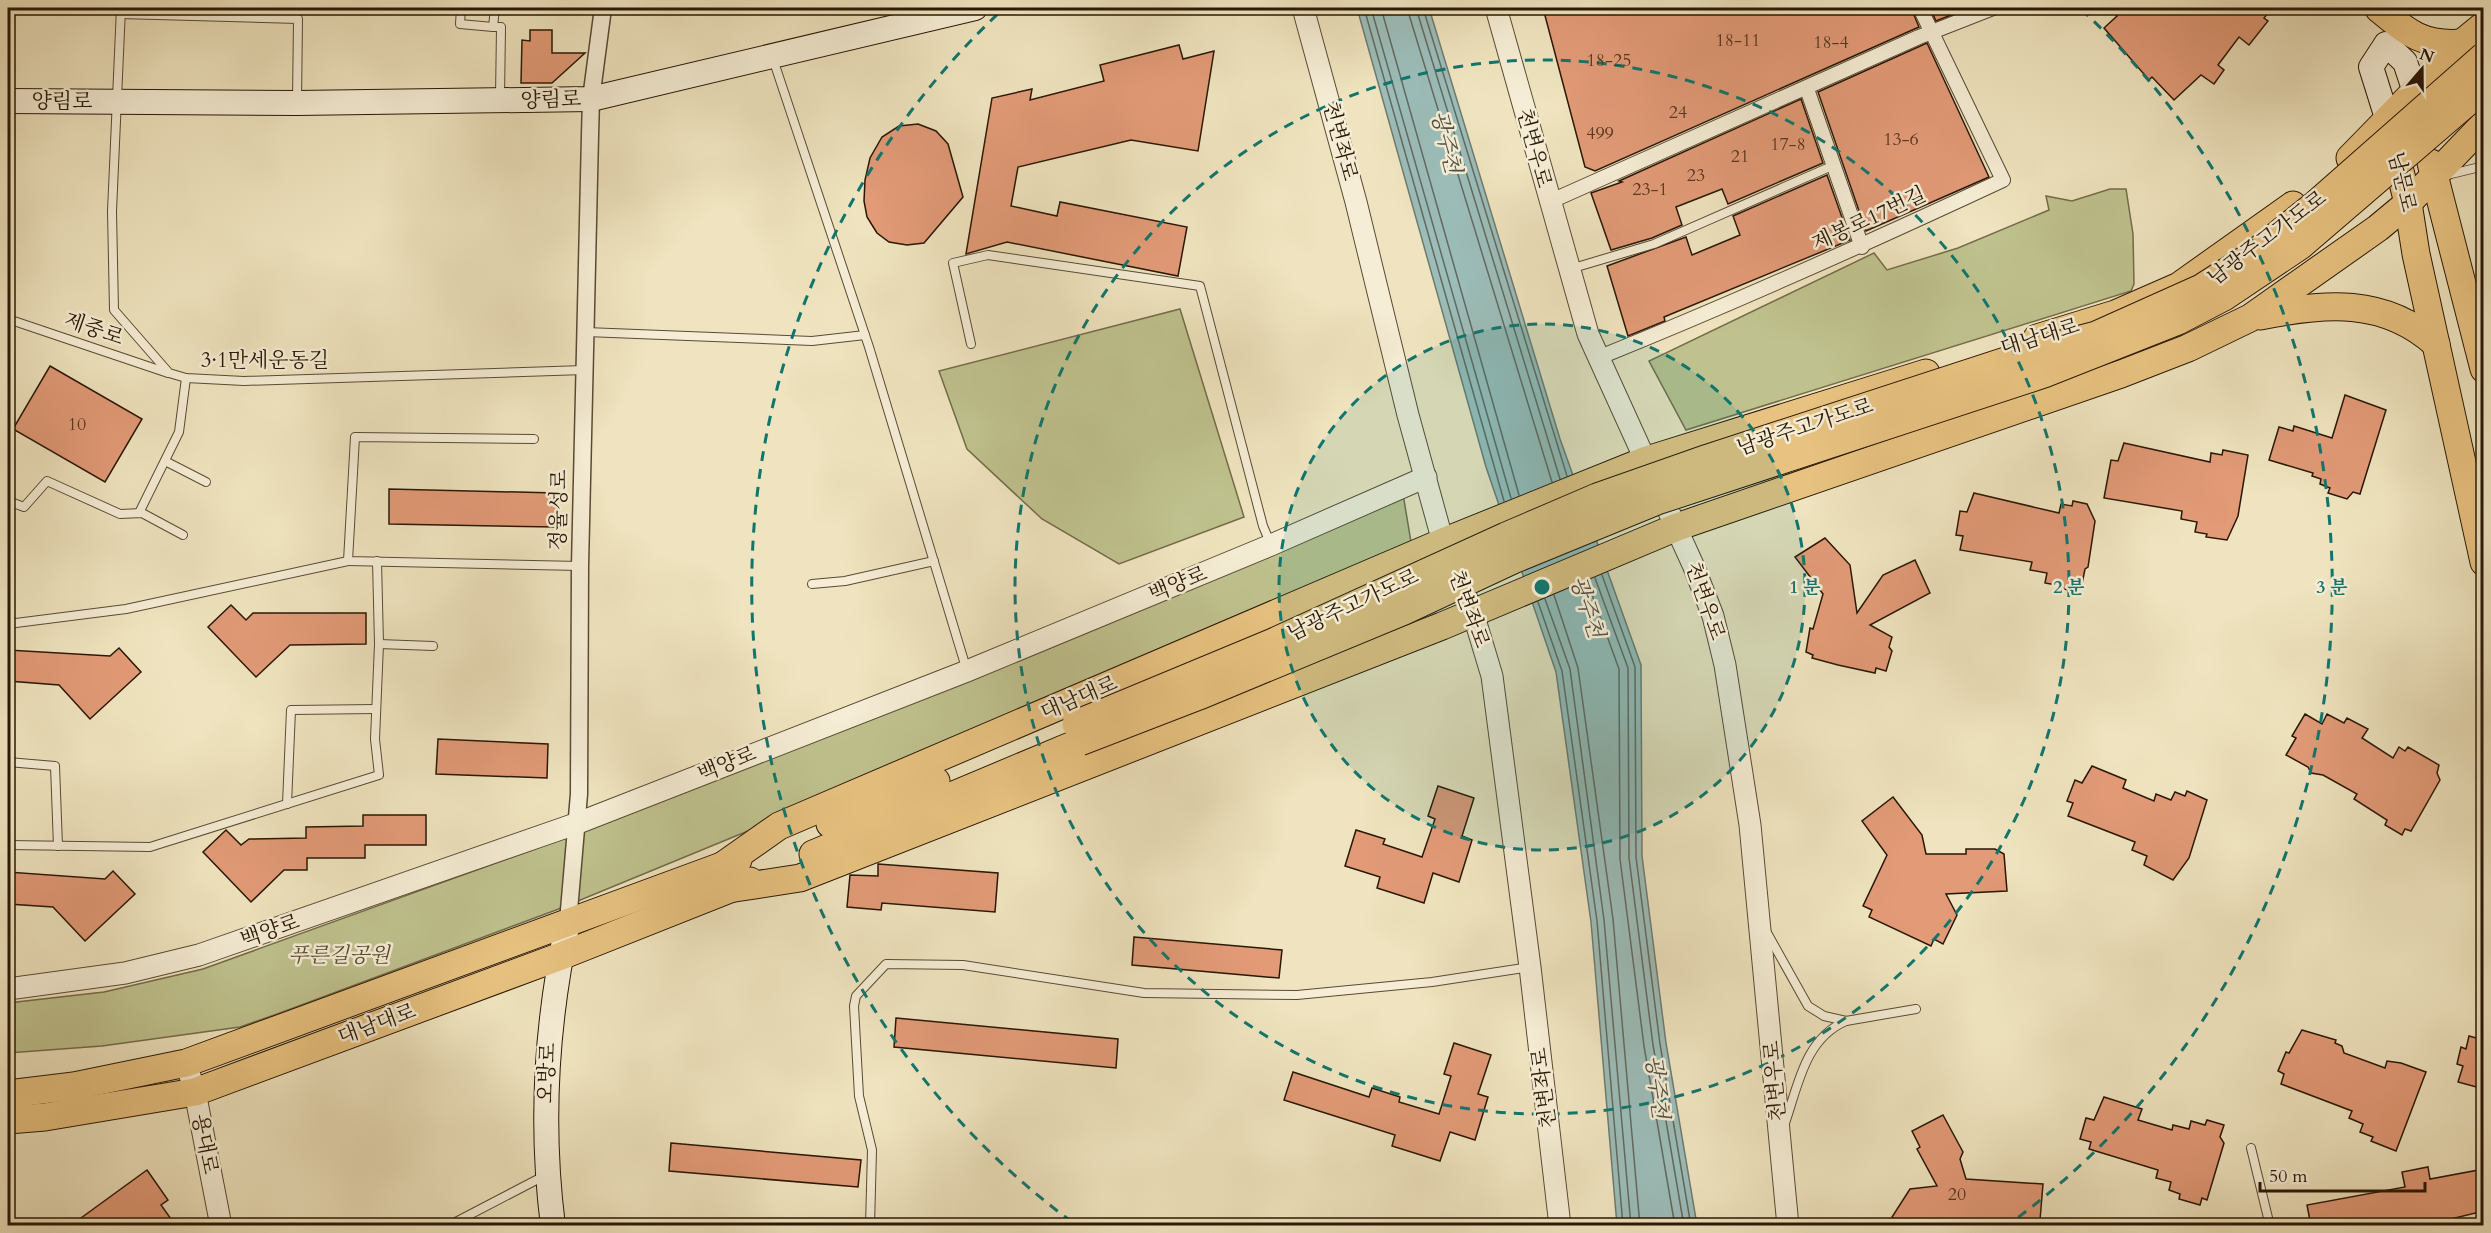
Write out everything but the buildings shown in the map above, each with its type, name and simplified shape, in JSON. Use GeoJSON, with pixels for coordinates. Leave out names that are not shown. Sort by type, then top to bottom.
{"type":"FeatureCollection","features":[{"type":"Feature","properties":{"kind":"main road","name":"양림로"},"geometry":{"type":"LineString","coordinates":[[8,101],[297,103],[591,99],[975,8]]}},
{"type":"Feature","properties":{"kind":"main road"},"geometry":{"type":"LineString","coordinates":[[2379,8],[2403,29],[2425,42],[2473,50]]}},
{"type":"Feature","properties":{"kind":"main road"},"geometry":{"type":"LineString","coordinates":[[2415,92],[2405,62],[2386,44],[2371,67],[2388,121],[2415,92],[2473,50],[2484,25]]}},
{"type":"Feature","properties":{"kind":"main road","name":"남광주고가도로"},"geometry":{"type":"LineString","coordinates":[[1078,733],[1506,536],[1598,498],[1708,458],[2039,350],[2096,335],[2201,288],[2251,256],[2310,209],[2473,50]]}},
{"type":"Feature","properties":{"kind":"main road","name":"남광주고가도로"},"geometry":{"type":"LineString","coordinates":[[1078,733],[1363,628],[1513,560],[1647,504],[2044,374],[2178,321],[2224,297],[2300,246],[2484,88]]}},
{"type":"Feature","properties":{"kind":"main road","name":"남문로"},"geometry":{"type":"LineString","coordinates":[[2415,92],[2434,178],[2484,369]]}},
{"type":"Feature","properties":{"kind":"main road","name":"남문로"},"geometry":{"type":"LineString","coordinates":[[2388,121],[2408,203],[2436,344],[2484,562]]}},
{"type":"Feature","properties":{"kind":"main road","name":"대남대로"},"geometry":{"type":"LineString","coordinates":[[728,877],[779,826],[1443,542],[1644,461],[2115,314],[2179,286],[2276,220],[2351,157],[2388,121]]}},
{"type":"Feature","properties":{"kind":"main road"},"geometry":{"type":"LineString","coordinates":[[1677,526],[2121,374],[2188,348],[2250,318],[2378,228],[2434,178],[2484,124]]}},
{"type":"Feature","properties":{"kind":"main road"},"geometry":{"type":"LineString","coordinates":[[2250,318],[2310,306],[2369,309],[2419,329],[2436,344]]}},
{"type":"Feature","properties":{"kind":"main road","name":"대남대로"},"geometry":{"type":"LineString","coordinates":[[8,1094],[74,1086],[186,1063],[568,922],[728,877],[800,878],[1473,613],[1677,526]]}},
{"type":"Feature","properties":{"kind":"main road","name":"대남대로"},"geometry":{"type":"LineString","coordinates":[[8,1120],[45,1117],[195,1092],[561,956],[728,877],[1078,733]]}},
{"type":"Feature","properties":{"kind":"main road","name":"오방로"},"geometry":{"type":"LineString","coordinates":[[551,1223],[545,1112],[549,1031],[568,922]]}},
{"type":"Feature","properties":{"kind":"street","name":"정율성로"},"geometry":{"type":"LineString","coordinates":[[568,922],[578,823],[580,566],[591,99],[603,8]]}},
{"type":"Feature","properties":{"kind":"street","name":"천변좌로"},"geometry":{"type":"LineString","coordinates":[[1304,8],[1443,542],[1473,613],[1492,676],[1530,967],[1560,1226]]}},
{"type":"Feature","properties":{"kind":"street","name":"천변우로"},"geometry":{"type":"LineString","coordinates":[[1496,8],[1588,334],[1644,461],[1677,526],[1713,616],[1725,665],[1750,825],[1788,1226]]}},
{"type":"Feature","properties":{"kind":"street","name":"제봉로17번길"},"geometry":{"type":"LineString","coordinates":[[1600,357],[1638,343],[1862,247],[2003,180],[1920,8]]}},
{"type":"Feature","properties":{"kind":"street"},"geometry":{"type":"LineString","coordinates":[[1549,202],[1933,32],[1993,8]]}},
{"type":"Feature","properties":{"kind":"street"},"geometry":{"type":"LineString","coordinates":[[2379,8],[2386,44]]}},
{"type":"Feature","properties":{"kind":"street"},"geometry":{"type":"LineString","coordinates":[[1807,89],[1862,247]]}},
{"type":"Feature","properties":{"kind":"street","name":"백양로"},"geometry":{"type":"LineString","coordinates":[[8,989],[125,973],[198,955],[578,823],[967,671],[1271,545],[1425,477]]}},
{"type":"Feature","properties":{"kind":"street","name":"용대로"},"geometry":{"type":"LineString","coordinates":[[186,1063],[195,1092],[221,1226]]}},
{"type":"Feature","properties":{"kind":"lane"},"geometry":{"type":"LineString","coordinates":[[461,8],[460,24],[501,27],[500,102]]}},
{"type":"Feature","properties":{"kind":"lane"},"geometry":{"type":"LineString","coordinates":[[493,27],[495,8]]}},
{"type":"Feature","properties":{"kind":"lane"},"geometry":{"type":"LineString","coordinates":[[120,10],[298,19],[297,103]]}},
{"type":"Feature","properties":{"kind":"lane","name":"양림로"},"geometry":{"type":"LineString","coordinates":[[116,100],[120,10]]}},
{"type":"Feature","properties":{"kind":"lane"},"geometry":{"type":"LineString","coordinates":[[772,56],[865,334],[967,671]]}},
{"type":"Feature","properties":{"kind":"lane"},"geometry":{"type":"LineString","coordinates":[[116,100],[112,211],[114,310],[169,373]]}},
{"type":"Feature","properties":{"kind":"lane"},"geometry":{"type":"LineString","coordinates":[[1569,270],[1654,244],[1832,166]]}},
{"type":"Feature","properties":{"kind":"lane"},"geometry":{"type":"LineString","coordinates":[[2434,178],[2484,166]]}},
{"type":"Feature","properties":{"kind":"lane"},"geometry":{"type":"LineString","coordinates":[[971,344],[953,263],[988,255],[1200,286],[1263,526],[1271,545]]}},
{"type":"Feature","properties":{"kind":"lane","name":"제중로"},"geometry":{"type":"LineString","coordinates":[[8,319],[169,373]]}},
{"type":"Feature","properties":{"kind":"lane"},"geometry":{"type":"LineString","coordinates":[[586,332],[812,341],[865,334]]}},
{"type":"Feature","properties":{"kind":"lane","name":"3·1만세운동길"},"geometry":{"type":"LineString","coordinates":[[169,373],[186,378],[243,381],[584,370]]}},
{"type":"Feature","properties":{"kind":"lane"},"geometry":{"type":"LineString","coordinates":[[139,513],[179,432],[186,378]]}},
{"type":"Feature","properties":{"kind":"lane"},"geometry":{"type":"LineString","coordinates":[[348,561],[356,437],[534,439]]}},
{"type":"Feature","properties":{"kind":"lane"},"geometry":{"type":"LineString","coordinates":[[165,461],[206,482]]}},
{"type":"Feature","properties":{"kind":"lane"},"geometry":{"type":"LineString","coordinates":[[8,501],[24,507],[47,481],[120,513],[139,513],[183,535]]}},
{"type":"Feature","properties":{"kind":"lane"},"geometry":{"type":"LineString","coordinates":[[8,624],[126,609],[348,561],[580,566]]}},
{"type":"Feature","properties":{"kind":"lane"},"geometry":{"type":"LineString","coordinates":[[8,845],[150,847],[379,776],[375,740],[379,644],[377,561]]}},
{"type":"Feature","properties":{"kind":"lane"},"geometry":{"type":"LineString","coordinates":[[812,584],[845,582],[934,561]]}},
{"type":"Feature","properties":{"kind":"lane"},"geometry":{"type":"LineString","coordinates":[[379,644],[433,646]]}},
{"type":"Feature","properties":{"kind":"lane"},"geometry":{"type":"LineString","coordinates":[[287,804],[291,710],[376,709]]}},
{"type":"Feature","properties":{"kind":"lane"},"geometry":{"type":"LineString","coordinates":[[8,762],[55,766],[58,846]]}},
{"type":"Feature","properties":{"kind":"lane"},"geometry":{"type":"LineString","coordinates":[[1760,919],[1808,1006],[1824,1016],[1846,1021]]}},
{"type":"Feature","properties":{"kind":"lane"},"geometry":{"type":"LineString","coordinates":[[870,1226],[872,1150],[859,1096],[854,1006],[856,996],[886,964],[963,965],[1144,993],[1297,995],[1432,982],[1530,967]]}},
{"type":"Feature","properties":{"kind":"lane"},"geometry":{"type":"LineString","coordinates":[[1780,1138],[1810,1051],[1827,1032],[1846,1021],[1916,1009]]}},
{"type":"Feature","properties":{"kind":"lane"},"geometry":{"type":"LineString","coordinates":[[2251,1148],[2270,1226]]}},
{"type":"Feature","properties":{"kind":"lane"},"geometry":{"type":"LineString","coordinates":[[448,1226],[548,1175]]}},
{"type":"Feature","properties":{"kind":"green space"},"geometry":{"type":"Polygon","coordinates":[[[2110,189],[2126,189],[2133,234],[2134,284],[2131,291],[1686,430],[1649,361],[1874,253],[1887,270],[1958,248],[2049,210],[2046,196],[2072,201],[2110,189]]]}},
{"type":"Feature","properties":{"kind":"green space"},"geometry":{"type":"Polygon","coordinates":[[[1180,309],[1244,517],[1119,564],[1042,519],[967,449],[939,371],[1180,309]]]}},
{"type":"Feature","properties":{"kind":"green space","name":"푸른길공원"},"geometry":{"type":"Polygon","coordinates":[[[1402,488],[1411,542],[981,735],[556,910],[240,1027],[102,1046],[8,1053],[8,1003],[104,992],[203,969],[535,849],[1402,488]]]}},
{"type":"Feature","properties":{"kind":"water","name":"광주천"},"geometry":{"type":"Polygon","coordinates":[[[1357,8],[1429,8],[1560,439],[1641,665],[1642,856],[1666,1043],[1697,1225],[1617,1225],[1591,922],[1556,672],[1486,467],[1357,8]]]}}]}
